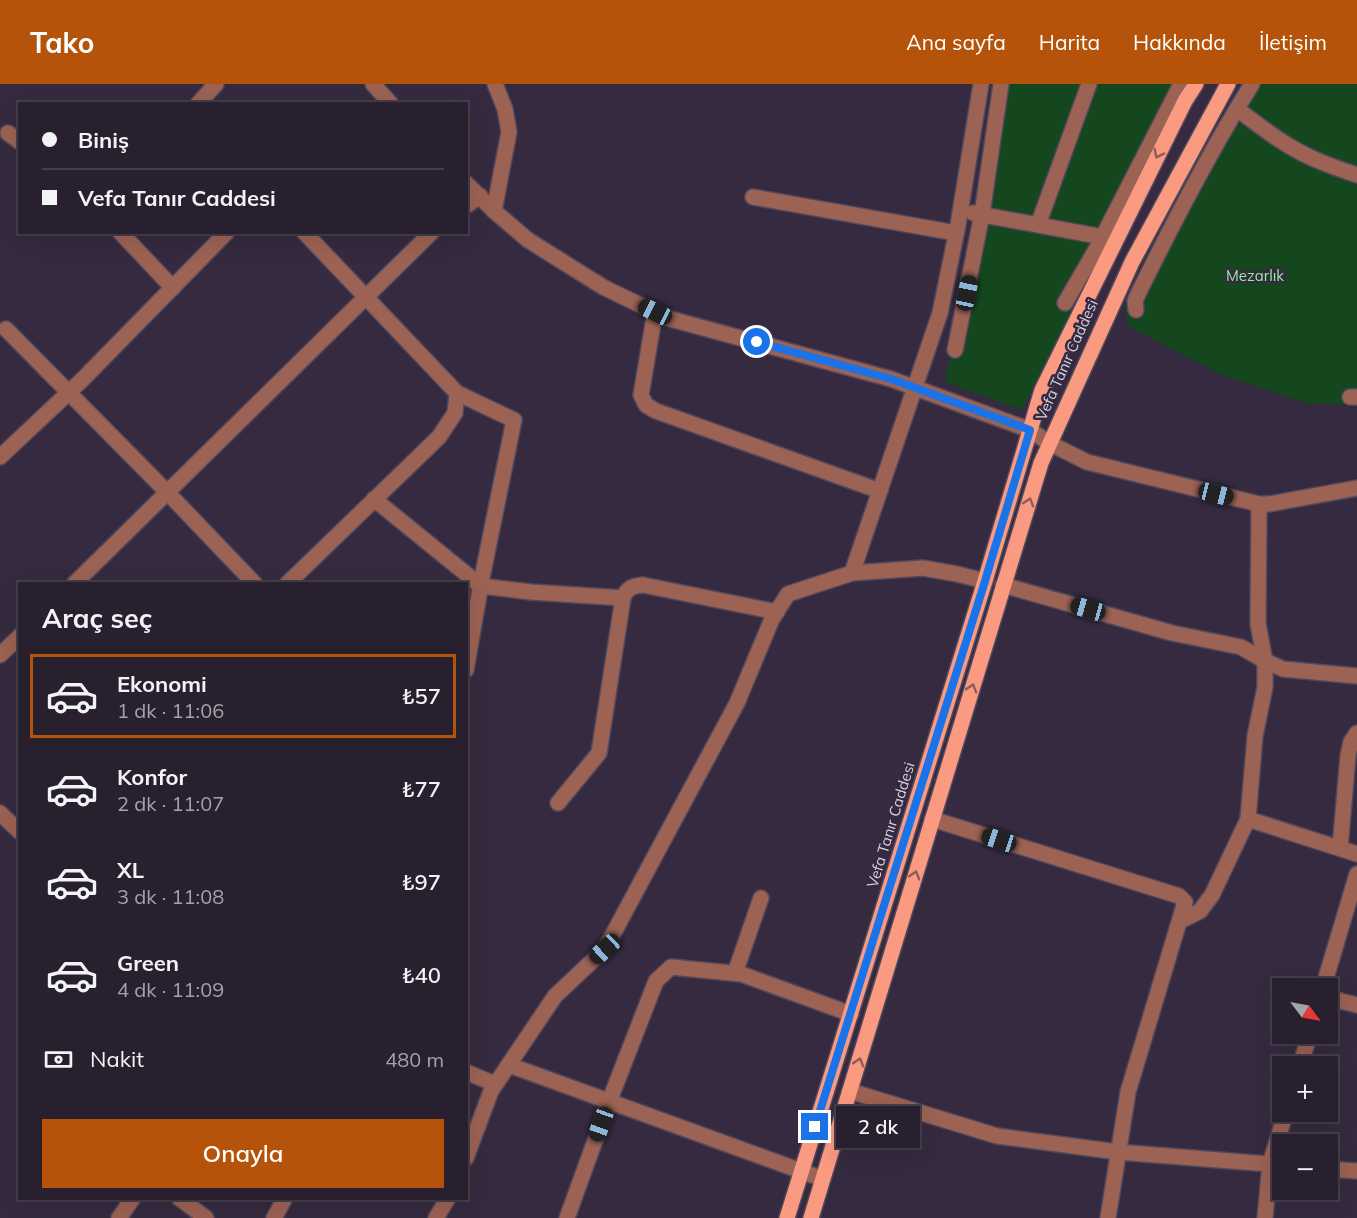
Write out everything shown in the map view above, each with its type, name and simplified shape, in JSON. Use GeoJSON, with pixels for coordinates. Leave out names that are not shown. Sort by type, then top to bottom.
{"type":"FeatureCollection","features":[{"type":"Feature","properties":{"kind":"main road","name":"Vefa Tanır Caddesi"},"geometry":{"type":"LineString","coordinates":[[787,1218],[1042,390],[1185,101],[1196,84]]}},
{"type":"Feature","properties":{"kind":"main road","name":"Vefa Tanır Caddesi"},"geometry":{"type":"LineString","coordinates":[[811,1218],[1041,463],[1132,262],[1228,84]]}},
{"type":"Feature","properties":{"kind":"street"},"geometry":{"type":"LineString","coordinates":[[200,102],[216,84]]}},
{"type":"Feature","properties":{"kind":"street"},"geometry":{"type":"LineString","coordinates":[[373,84],[389,102]]}},
{"type":"Feature","properties":{"kind":"street"},"geometry":{"type":"LineString","coordinates":[[494,211],[509,132],[505,109],[495,84]]}},
{"type":"Feature","properties":{"kind":"street"},"geometry":{"type":"LineString","coordinates":[[852,573],[940,313],[960,212],[981,84]]}},
{"type":"Feature","properties":{"kind":"street"},"geometry":{"type":"LineString","coordinates":[[955,350],[982,214],[1001,84]]}},
{"type":"Feature","properties":{"kind":"street"},"geometry":{"type":"LineString","coordinates":[[1038,225],[1089,84]]}},
{"type":"Feature","properties":{"kind":"street"},"geometry":{"type":"LineString","coordinates":[[1065,303],[1103,237],[1181,84]]}},
{"type":"Feature","properties":{"kind":"street"},"geometry":{"type":"LineString","coordinates":[[1136,310],[1135,302],[1143,283],[1206,161],[1252,84]]}},
{"type":"Feature","properties":{"kind":"street"},"geometry":{"type":"LineString","coordinates":[[1237,109],[1278,139],[1311,158],[1357,175]]}},
{"type":"Feature","properties":{"kind":"street"},"geometry":{"type":"LineString","coordinates":[[468,185],[528,240],[603,287],[667,318],[891,379],[1030,430],[1049,443],[1087,462],[1259,504],[1357,488]]}},
{"type":"Feature","properties":{"kind":"street"},"geometry":{"type":"LineString","coordinates":[[468,205],[480,196]]}},
{"type":"Feature","properties":{"kind":"street"},"geometry":{"type":"LineString","coordinates":[[753,197],[956,233]]}},
{"type":"Feature","properties":{"kind":"street"},"geometry":{"type":"LineString","coordinates":[[960,212],[982,214],[1103,237]]}},
{"type":"Feature","properties":{"kind":"street"},"geometry":{"type":"LineString","coordinates":[[122,234],[173,288]]}},
{"type":"Feature","properties":{"kind":"street"},"geometry":{"type":"LineString","coordinates":[[0,457],[69,392],[224,234]]}},
{"type":"Feature","properties":{"kind":"street"},"geometry":{"type":"LineString","coordinates":[[306,234],[458,393],[514,420],[468,659]]}},
{"type":"Feature","properties":{"kind":"street"},"geometry":{"type":"LineString","coordinates":[[76,582],[430,234]]}},
{"type":"Feature","properties":{"kind":"street"},"geometry":{"type":"LineString","coordinates":[[655,312],[641,395],[645,405],[656,411],[880,491]]}},
{"type":"Feature","properties":{"kind":"street"},"geometry":{"type":"LineString","coordinates":[[6,329],[253,582]]}},
{"type":"Feature","properties":{"kind":"street"},"geometry":{"type":"LineString","coordinates":[[290,582],[439,437],[455,413],[458,393]]}},
{"type":"Feature","properties":{"kind":"street"},"geometry":{"type":"LineString","coordinates":[[374,499],[481,586],[623,598]]}},
{"type":"Feature","properties":{"kind":"street"},"geometry":{"type":"LineString","coordinates":[[1180,921],[1200,911],[1212,895],[1248,819],[1255,736],[1265,687],[1265,661],[1258,624],[1259,504]]}},
{"type":"Feature","properties":{"kind":"street"},"geometry":{"type":"LineString","coordinates":[[468,1152],[490,1091],[555,996],[605,949],[737,703],[772,620],[788,594],[852,573],[923,568],[985,581]]}},
{"type":"Feature","properties":{"kind":"street"},"geometry":{"type":"LineString","coordinates":[[558,803],[599,753],[626,590],[633,586],[643,585],[777,612]]}},
{"type":"Feature","properties":{"kind":"street"},"geometry":{"type":"LineString","coordinates":[[1003,585],[1172,633],[1241,647],[1283,669],[1357,676]]}},
{"type":"Feature","properties":{"kind":"street"},"geometry":{"type":"LineString","coordinates":[[0,656],[18,638]]}},
{"type":"Feature","properties":{"kind":"street"},"geometry":{"type":"LineString","coordinates":[[1340,848],[1348,756],[1351,741],[1357,733]]}},
{"type":"Feature","properties":{"kind":"street"},"geometry":{"type":"LineString","coordinates":[[0,813],[18,830]]}},
{"type":"Feature","properties":{"kind":"street"},"geometry":{"type":"LineString","coordinates":[[932,819],[1179,896],[1185,902],[1128,1092],[1108,1218]]}},
{"type":"Feature","properties":{"kind":"street"},"geometry":{"type":"LineString","coordinates":[[1248,819],[1357,854]]}},
{"type":"Feature","properties":{"kind":"street"},"geometry":{"type":"LineString","coordinates":[[1326,978],[1357,874]]}},
{"type":"Feature","properties":{"kind":"street"},"geometry":{"type":"LineString","coordinates":[[735,973],[761,898]]}},
{"type":"Feature","properties":{"kind":"street"},"geometry":{"type":"LineString","coordinates":[[567,1218],[656,981],[671,967],[741,974],[851,1014]]}},
{"type":"Feature","properties":{"kind":"street"},"geometry":{"type":"LineString","coordinates":[[1338,1000],[1357,1005]]}},
{"type":"Feature","properties":{"kind":"street"},"geometry":{"type":"LineString","coordinates":[[508,1065],[823,1179]]}},
{"type":"Feature","properties":{"kind":"street"},"geometry":{"type":"LineString","coordinates":[[468,1073],[495,1084]]}},
{"type":"Feature","properties":{"kind":"street"},"geometry":{"type":"LineString","coordinates":[[850,1091],[997,1136],[1119,1152],[1272,1164]]}},
{"type":"Feature","properties":{"kind":"street"},"geometry":{"type":"LineString","coordinates":[[1338,1170],[1357,1171]]}},
{"type":"Feature","properties":{"kind":"street"},"geometry":{"type":"LineString","coordinates":[[1265,1218],[1272,1184]]}},
{"type":"Feature","properties":{"kind":"street"},"geometry":{"type":"LineString","coordinates":[[119,1218],[132,1200]]}},
{"type":"Feature","properties":{"kind":"street"},"geometry":{"type":"LineString","coordinates":[[182,1200],[206,1218]]}},
{"type":"Feature","properties":{"kind":"street"},"geometry":{"type":"LineString","coordinates":[[274,1218],[284,1200]]}},
{"type":"Feature","properties":{"kind":"street"},"geometry":{"type":"LineString","coordinates":[[436,1218],[446,1200]]}},
{"type":"Feature","properties":{"kind":"green space"},"geometry":{"type":"Polygon","coordinates":[[[997,84],[1187,84],[1022,410],[945,382],[975,234],[997,84]]]}},
{"type":"Feature","properties":{"kind":"green space","name":"Mezarlık"},"geometry":{"type":"Polygon","coordinates":[[[1242,84],[1357,84],[1357,405],[1306,403],[1220,374],[1128,326],[1125,304],[1242,84]]]}},
{"type":"Feature","properties":{"kind":"route"},"geometry":{"type":"LineString","coordinates":[[757,342],[891,379],[1030,430],[815,1127]]}}]}
